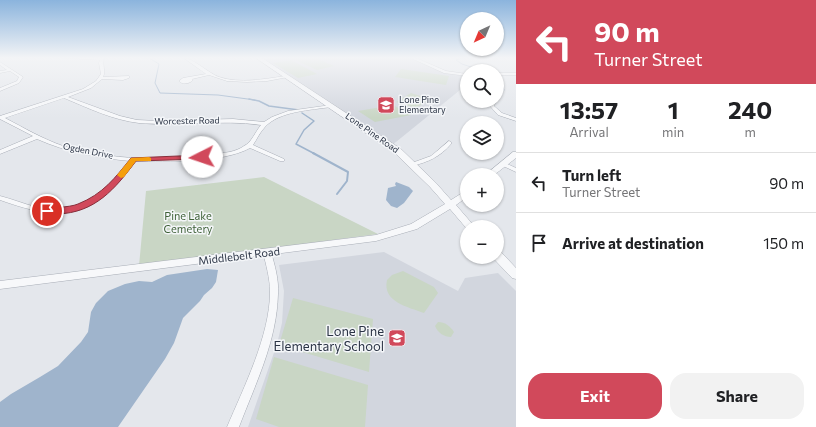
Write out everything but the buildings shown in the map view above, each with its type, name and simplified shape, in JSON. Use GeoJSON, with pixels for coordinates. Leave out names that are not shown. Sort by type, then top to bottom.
{"type":"FeatureCollection","features":[{"type":"Feature","properties":{"kind":"street"},"geometry":{"type":"LineString","coordinates":[[0,90],[18,82],[20,78]]}},
{"type":"Feature","properties":{"kind":"street"},"geometry":{"type":"LineString","coordinates":[[1,118],[89,87],[101,78],[113,78]]}},
{"type":"Feature","properties":{"kind":"street"},"geometry":{"type":"LineString","coordinates":[[222,78],[246,81],[277,78]]}},
{"type":"Feature","properties":{"kind":"street","name":"Lone Pine Road"},"geometry":{"type":"LineString","coordinates":[[287,78],[386,142],[412,164],[433,185],[464,220]]}},
{"type":"Feature","properties":{"kind":"street","name":"Worcester Road"},"geometry":{"type":"LineString","coordinates":[[65,96],[101,112],[120,118],[138,121],[176,123],[224,120],[265,124]]}},
{"type":"Feature","properties":{"kind":"street"},"geometry":{"type":"LineString","coordinates":[[282,160],[250,146],[265,124],[280,116],[331,106]]}},
{"type":"Feature","properties":{"kind":"street"},"geometry":{"type":"LineString","coordinates":[[493,108],[495,111],[516,120]]}},
{"type":"Feature","properties":{"kind":"street","name":"Ogden Drive"},"geometry":{"type":"LineString","coordinates":[[1,118],[36,137],[62,147],[78,151],[134,159],[202,157],[229,154],[250,146]]}},
{"type":"Feature","properties":{"kind":"street"},"geometry":{"type":"LineString","coordinates":[[0,152],[36,137]]}},
{"type":"Feature","properties":{"kind":"street"},"geometry":{"type":"LineString","coordinates":[[412,164],[429,160],[439,154],[449,143]]}},
{"type":"Feature","properties":{"kind":"street"},"geometry":{"type":"LineString","coordinates":[[498,168],[516,154]]}},
{"type":"Feature","properties":{"kind":"street"},"geometry":{"type":"LineString","coordinates":[[0,198],[47,211],[68,211],[81,207],[101,196],[115,184],[134,159]]}},
{"type":"Feature","properties":{"kind":"street"},"geometry":{"type":"LineString","coordinates":[[503,164],[516,170]]}},
{"type":"Feature","properties":{"kind":"street","name":"Middlebelt Road"},"geometry":{"type":"LineString","coordinates":[[0,285],[391,235],[409,230],[422,224],[460,198]]}},
{"type":"Feature","properties":{"kind":"street"},"geometry":{"type":"LineString","coordinates":[[233,427],[268,333],[274,294],[272,270],[267,252]]}},
{"type":"Feature","properties":{"kind":"street"},"geometry":{"type":"LineString","coordinates":[[504,262],[516,275]]}},
{"type":"Feature","properties":{"kind":"shaded area","name":"Lone Pine Elementary"},"geometry":{"type":"Polygon","coordinates":[[[286,78],[460,78],[460,90],[391,146],[286,78]]]}},
{"type":"Feature","properties":{"kind":"shaded area","name":"Lone Pine Elementary School"},"geometry":{"type":"Polygon","coordinates":[[[384,252],[458,291],[465,278],[498,273],[516,291],[516,427],[248,427],[277,344],[282,323],[284,291],[279,265],[384,252]]]}},
{"type":"Feature","properties":{"kind":"green space"},"geometry":{"type":"Polygon","coordinates":[[[401,78],[448,78],[446,85],[401,78]]]}},
{"type":"Feature","properties":{"kind":"green space"},"geometry":{"type":"Polygon","coordinates":[[[411,93],[430,99],[416,108],[396,102],[411,93]]]}},
{"type":"Feature","properties":{"kind":"green space"},"geometry":{"type":"Polygon","coordinates":[[[393,105],[411,115],[375,122],[358,111],[393,105]]]}},
{"type":"Feature","properties":{"kind":"green space","name":"Pine Lake Cemetery"},"geometry":{"type":"Polygon","coordinates":[[[264,177],[378,234],[139,266],[146,191],[264,177]]]}},
{"type":"Feature","properties":{"kind":"green space"},"geometry":{"type":"Polygon","coordinates":[[[403,271],[434,287],[438,293],[424,313],[404,306],[392,299],[388,294],[386,287],[387,280],[392,275],[403,271]]]}},
{"type":"Feature","properties":{"kind":"green space"},"geometry":{"type":"Polygon","coordinates":[[[293,298],[373,319],[369,372],[279,345],[293,298]]]}},
{"type":"Feature","properties":{"kind":"green space"},"geometry":{"type":"Polygon","coordinates":[[[438,322],[441,322],[451,328],[454,332],[451,337],[448,337],[438,331],[435,326],[438,322]]]}},
{"type":"Feature","properties":{"kind":"green space"},"geometry":{"type":"Polygon","coordinates":[[[274,357],[368,385],[365,427],[279,427],[256,419],[274,357]]]}},
{"type":"Feature","properties":{"kind":"water"},"geometry":{"type":"Polygon","coordinates":[[[396,182],[409,187],[413,191],[404,203],[397,208],[391,206],[386,200],[388,188],[396,186],[396,182]]]}},
{"type":"Feature","properties":{"kind":"water"},"geometry":{"type":"Polygon","coordinates":[[[207,269],[218,270],[216,282],[183,318],[174,343],[165,359],[118,427],[0,427],[0,402],[58,366],[81,342],[88,332],[91,312],[96,303],[108,291],[125,284],[139,281],[152,282],[167,275],[207,269]]]}},
{"type":"Feature","properties":{"kind":"waterway"},"geometry":{"type":"LineString","coordinates":[[156,78],[155,83],[160,93],[218,95],[252,100]]}},
{"type":"Feature","properties":{"kind":"waterway"},"geometry":{"type":"LineString","coordinates":[[252,100],[269,106],[299,110]]}},
{"type":"Feature","properties":{"kind":"waterway"},"geometry":{"type":"LineString","coordinates":[[302,113],[314,121],[304,130],[296,144],[315,154]]}},
{"type":"Feature","properties":{"kind":"waterway"},"geometry":{"type":"LineString","coordinates":[[313,153],[348,172],[347,181],[337,194]]}},
{"type":"Feature","properties":{"kind":"slow traffic"},"geometry":{"type":"LineString","coordinates":[[121,175],[134,159],[149,159]]}},
{"type":"Feature","properties":{"kind":"place","name":"Lone Pine Elementary"},"geometry":{"type":"Point","coordinates":[386,105]}},
{"type":"Feature","properties":{"kind":"place","name":"Lone Pine Elementary School"},"geometry":{"type":"Point","coordinates":[397,338]}},
{"type":"Feature","properties":{"kind":"route"},"geometry":{"type":"LineString","coordinates":[[47,211],[68,211],[81,207],[101,196],[115,184],[134,159],[202,157]]}}]}
